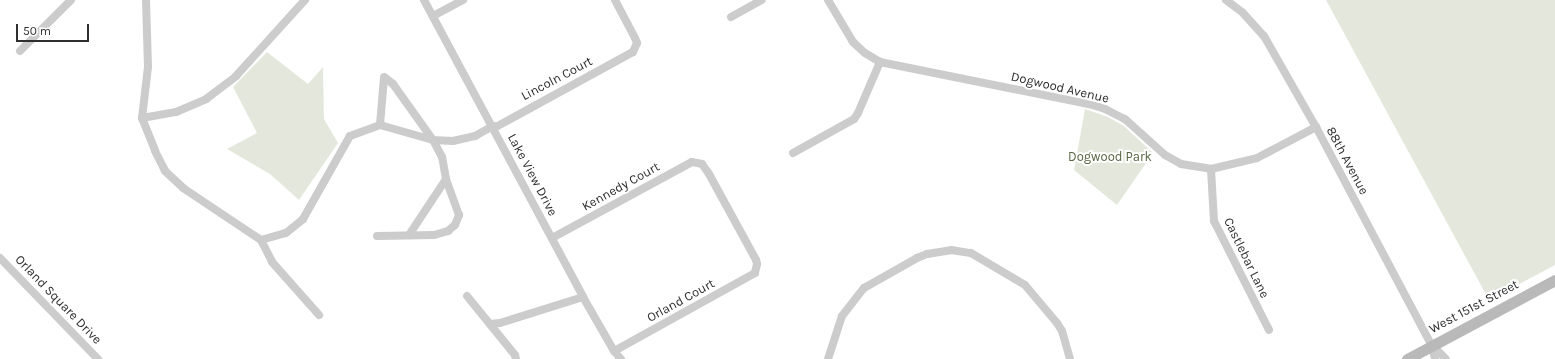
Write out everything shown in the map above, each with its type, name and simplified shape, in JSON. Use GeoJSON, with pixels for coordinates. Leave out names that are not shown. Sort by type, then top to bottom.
{"type":"FeatureCollection","features":[{"type":"Feature","properties":{"kind":"street"},"geometry":{"type":"LineString","coordinates":[[20,51],[71,0]]}},
{"type":"Feature","properties":{"kind":"street"},"geometry":{"type":"LineString","coordinates":[[146,0],[148,66],[142,118],[165,171],[182,188],[261,240],[272,262],[319,315]]}},
{"type":"Feature","properties":{"kind":"street"},"geometry":{"type":"LineString","coordinates":[[142,118],[176,112],[206,99],[236,76],[305,0]]}},
{"type":"Feature","properties":{"kind":"street","name":"Lake View Drive"},"geometry":{"type":"LineString","coordinates":[[424,0],[493,127],[582,297],[614,351],[621,359]]}},
{"type":"Feature","properties":{"kind":"street"},"geometry":{"type":"LineString","coordinates":[[433,16],[463,0]]}},
{"type":"Feature","properties":{"kind":"street","name":"Lincoln Court"},"geometry":{"type":"LineString","coordinates":[[380,125],[433,140],[453,141],[467,139],[493,127],[632,52],[637,44],[635,38],[614,0]]}},
{"type":"Feature","properties":{"kind":"street"},"geometry":{"type":"LineString","coordinates":[[731,17],[762,0]]}},
{"type":"Feature","properties":{"kind":"street","name":"Dogwood Avenue"},"geometry":{"type":"LineString","coordinates":[[828,0],[854,42],[865,53],[880,62],[1089,104],[1105,109],[1125,119],[1155,147],[1181,164],[1211,169],[1257,158],[1316,127]]}},
{"type":"Feature","properties":{"kind":"street","name":"88th Avenue"},"geometry":{"type":"LineString","coordinates":[[1226,0],[1243,13],[1264,36],[1316,127],[1432,346],[1435,359]]}},
{"type":"Feature","properties":{"kind":"street"},"geometry":{"type":"LineString","coordinates":[[793,153],[854,119],[858,114],[880,62]]}},
{"type":"Feature","properties":{"kind":"street"},"geometry":{"type":"LineString","coordinates":[[261,240],[286,233],[303,219],[350,136],[380,125],[384,77],[393,84],[433,140],[442,157],[446,179],[459,215],[455,225],[448,231],[434,235],[376,236]]}},
{"type":"Feature","properties":{"kind":"street","name":"Kennedy Court"},"geometry":{"type":"LineString","coordinates":[[552,238],[692,162],[702,164],[709,174],[756,260],[756,269]]}},
{"type":"Feature","properties":{"kind":"street","name":"Castlebar Lane"},"geometry":{"type":"LineString","coordinates":[[1211,169],[1214,221],[1269,330]]}},
{"type":"Feature","properties":{"kind":"street"},"geometry":{"type":"LineString","coordinates":[[409,235],[446,179]]}},
{"type":"Feature","properties":{"kind":"street"},"geometry":{"type":"LineString","coordinates":[[828,359],[842,316],[864,288],[917,258],[945,251],[962,250],[1026,285],[1062,331],[1070,359]]}},
{"type":"Feature","properties":{"kind":"street","name":"Orland Square Drive"},"geometry":{"type":"LineString","coordinates":[[0,258],[98,359]]}},
{"type":"Feature","properties":{"kind":"street","name":"Orland Court"},"geometry":{"type":"LineString","coordinates":[[614,351],[750,277],[756,269]]}},
{"type":"Feature","properties":{"kind":"street","name":"West 151st Street"},"geometry":{"type":"LineString","coordinates":[[1407,359],[1555,280]]}},
{"type":"Feature","properties":{"kind":"street"},"geometry":{"type":"LineString","coordinates":[[467,296],[515,355],[516,359]]}},
{"type":"Feature","properties":{"kind":"street"},"geometry":{"type":"LineString","coordinates":[[490,324],[500,323],[582,297]]}},
{"type":"Feature","properties":{"kind":"street","name":"88th Avenue"},"geometry":{"type":"LineString","coordinates":[[1432,346],[1446,359]]}},
{"type":"Feature","properties":{"kind":"green space"},"geometry":{"type":"Polygon","coordinates":[[[1326,0],[1555,0],[1555,265],[1489,300],[1326,0]]]}},
{"type":"Feature","properties":{"kind":"green space"},"geometry":{"type":"Polygon","coordinates":[[[267,52],[308,84],[323,67],[324,119],[338,143],[299,200],[270,174],[227,149],[257,133],[233,87],[267,52]]]}},
{"type":"Feature","properties":{"kind":"green space","name":"Dogwood Park"},"geometry":{"type":"Polygon","coordinates":[[[1085,109],[1108,117],[1124,126],[1153,153],[1117,205],[1074,170],[1085,109]]]}}]}
